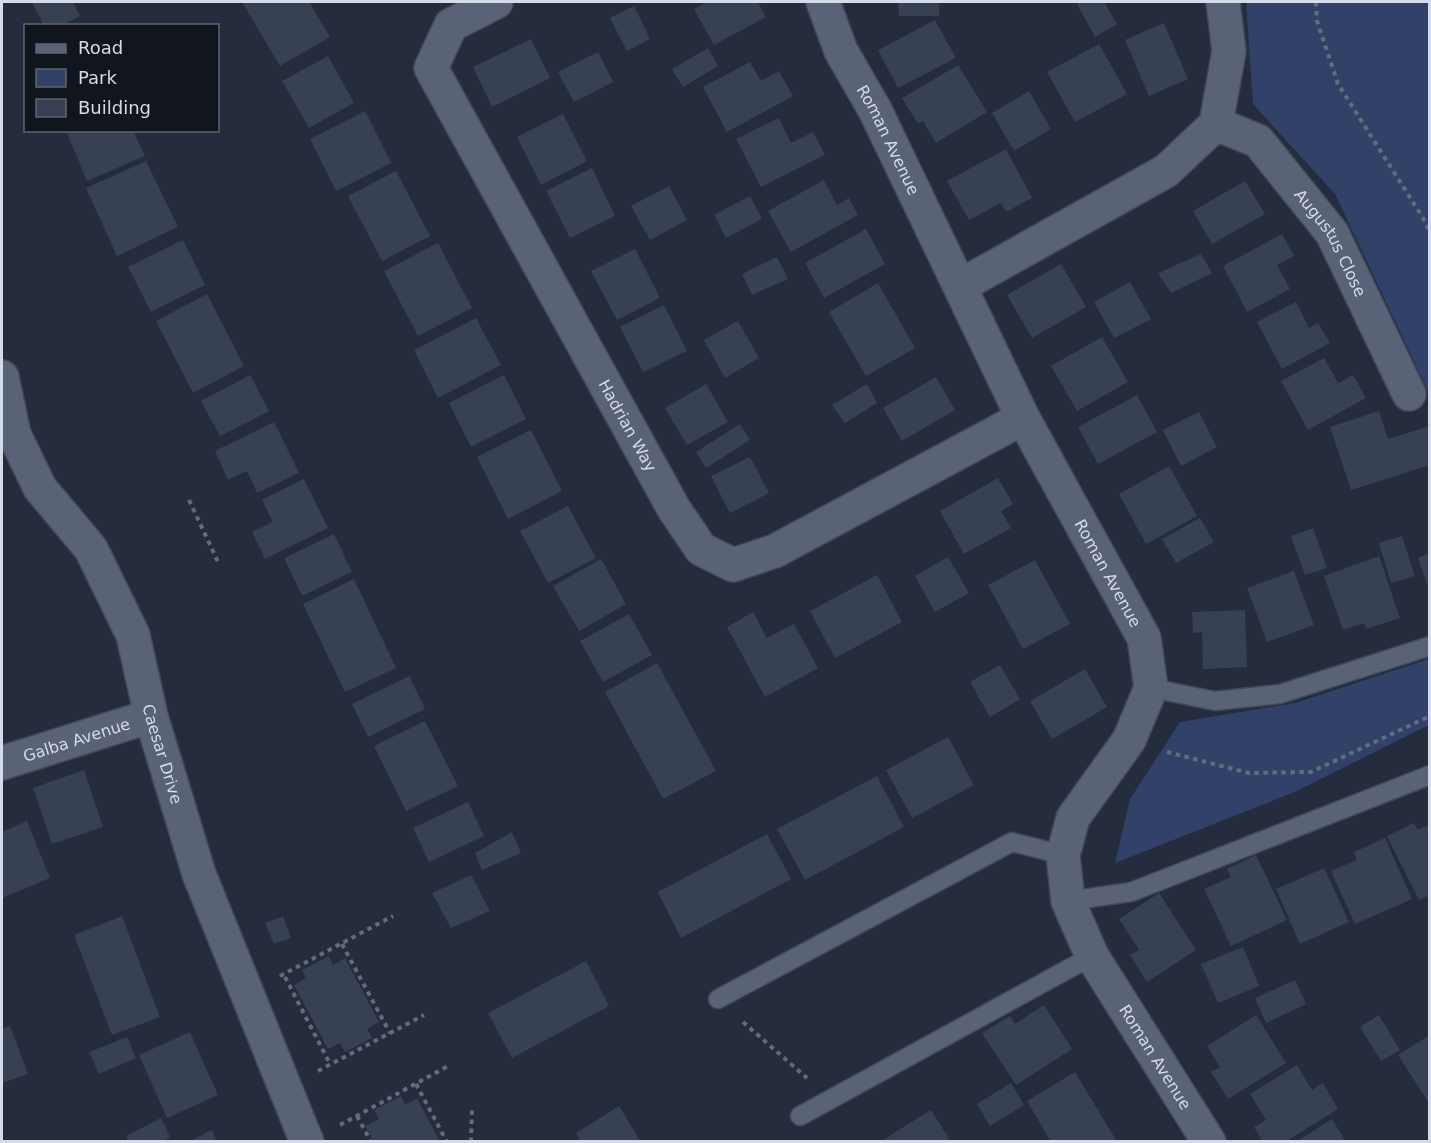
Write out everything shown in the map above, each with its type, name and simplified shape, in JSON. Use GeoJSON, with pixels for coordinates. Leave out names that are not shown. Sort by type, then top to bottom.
{"type":"FeatureCollection","features":[{"type":"Feature","properties":{"kind":"street","name":"Hadrian Way"},"geometry":{"type":"LineString","coordinates":[[496,2],[451,25],[432,68],[674,509],[701,549],[733,565],[776,551],[1023,418]]}},
{"type":"Feature","properties":{"kind":"street","name":"Roman Avenue"},"geometry":{"type":"LineString","coordinates":[[823,2],[841,51],[875,110],[1023,418],[1144,638],[1151,688],[1129,740],[1073,818],[1063,855],[1068,901],[1092,956],[1209,1142]]}},
{"type":"Feature","properties":{"kind":"street"},"geometry":{"type":"LineString","coordinates":[[960,286],[1166,171],[1216,124],[1229,51],[1224,2]]}},
{"type":"Feature","properties":{"kind":"street","name":"Augustus Close"},"geometry":{"type":"LineString","coordinates":[[1216,124],[1258,141],[1332,233],[1409,394]]}},
{"type":"Feature","properties":{"kind":"street","name":"Caesar Drive"},"geometry":{"type":"LineString","coordinates":[[2,377],[14,435],[40,488],[91,549],[133,635],[151,716],[199,874],[307,1142]]}},
{"type":"Feature","properties":{"kind":"street","name":"Galba Avenue"},"geometry":{"type":"LineString","coordinates":[[2,763],[151,716]]}},
{"type":"Feature","properties":{"kind":"lane"},"geometry":{"type":"LineString","coordinates":[[1151,688],[1215,701],[1280,694],[1430,646]]}},
{"type":"Feature","properties":{"kind":"lane"},"geometry":{"type":"LineString","coordinates":[[1068,901],[1131,892],[1430,775]]}},
{"type":"Feature","properties":{"kind":"lane"},"geometry":{"type":"LineString","coordinates":[[718,999],[1012,842],[1063,855]]}},
{"type":"Feature","properties":{"kind":"lane"},"geometry":{"type":"LineString","coordinates":[[800,1116],[1092,956]]}},
{"type":"Feature","properties":{"kind":"path"},"geometry":{"type":"LineString","coordinates":[[1316,2],[1317,21],[1338,84],[1423,218],[1430,233]]}},
{"type":"Feature","properties":{"kind":"path"},"geometry":{"type":"LineString","coordinates":[[189,500],[218,562]]}},
{"type":"Feature","properties":{"kind":"path"},"geometry":{"type":"LineString","coordinates":[[1129,740],[1196,761],[1249,773],[1311,772],[1430,716]]}},
{"type":"Feature","properties":{"kind":"path"},"geometry":{"type":"LineString","coordinates":[[247,993],[393,916]]}},
{"type":"Feature","properties":{"kind":"path"},"geometry":{"type":"LineString","coordinates":[[342,944],[390,1033]]}},
{"type":"Feature","properties":{"kind":"path"},"geometry":{"type":"LineString","coordinates":[[283,974],[330,1064]]}},
{"type":"Feature","properties":{"kind":"path"},"geometry":{"type":"LineString","coordinates":[[718,999],[831,1099]]}},
{"type":"Feature","properties":{"kind":"path"},"geometry":{"type":"LineString","coordinates":[[285,1088],[424,1015]]}},
{"type":"Feature","properties":{"kind":"path"},"geometry":{"type":"LineString","coordinates":[[338,1126],[450,1065]]}},
{"type":"Feature","properties":{"kind":"path"},"geometry":{"type":"LineString","coordinates":[[416,1084],[447,1142]]}},
{"type":"Feature","properties":{"kind":"path"},"geometry":{"type":"LineString","coordinates":[[471,1142],[472,1109]]}},
{"type":"Feature","properties":{"kind":"path"},"geometry":{"type":"LineString","coordinates":[[357,1116],[371,1142]]}},
{"type":"Feature","properties":{"kind":"green space"},"geometry":{"type":"Polygon","coordinates":[[[1246,2],[1429,2],[1429,393],[1335,194],[1253,104],[1246,2]]]}},
{"type":"Feature","properties":{"kind":"green space"},"geometry":{"type":"Polygon","coordinates":[[[1429,659],[1429,725],[1297,791],[1115,863],[1130,799],[1180,722],[1295,703],[1429,659]]]}},
{"type":"Feature","properties":{"kind":"building"},"geometry":{"type":"Polygon","coordinates":[[[32,2],[73,2],[80,16],[65,24],[43,24],[32,2]]]}},
{"type":"Feature","properties":{"kind":"building"},"geometry":{"type":"Polygon","coordinates":[[[242,2],[309,2],[330,37],[280,66],[242,2]]]}},
{"type":"Feature","properties":{"kind":"building"},"geometry":{"type":"Polygon","coordinates":[[[708,2],[758,2],[766,17],[714,45],[694,9],[708,2]]]}},
{"type":"Feature","properties":{"kind":"building"},"geometry":{"type":"Polygon","coordinates":[[[898,2],[939,2],[939,16],[899,16],[898,2]]]}},
{"type":"Feature","properties":{"kind":"building"},"geometry":{"type":"Polygon","coordinates":[[[1104,2],[1117,24],[1095,37],[1077,4],[1104,2]]]}},
{"type":"Feature","properties":{"kind":"building"},"geometry":{"type":"Polygon","coordinates":[[[634,6],[650,39],[627,51],[610,18],[634,6]]]}},
{"type":"Feature","properties":{"kind":"building"},"geometry":{"type":"Polygon","coordinates":[[[935,20],[956,58],[898,88],[878,50],[935,20]]]}},
{"type":"Feature","properties":{"kind":"building"},"geometry":{"type":"Polygon","coordinates":[[[1164,23],[1188,79],[1149,96],[1125,40],[1164,23]]]}},
{"type":"Feature","properties":{"kind":"building"},"geometry":{"type":"Polygon","coordinates":[[[531,39],[550,78],[492,107],[473,67],[531,39]]]}},
{"type":"Feature","properties":{"kind":"building"},"geometry":{"type":"Polygon","coordinates":[[[1099,44],[1127,94],[1075,122],[1047,72],[1099,44]]]}},
{"type":"Feature","properties":{"kind":"building"},"geometry":{"type":"Polygon","coordinates":[[[708,48],[718,66],[683,87],[672,69],[708,48]]]}},
{"type":"Feature","properties":{"kind":"building"},"geometry":{"type":"Polygon","coordinates":[[[598,52],[613,82],[574,102],[558,72],[598,52]]]}},
{"type":"Feature","properties":{"kind":"building"},"geometry":{"type":"Polygon","coordinates":[[[328,56],[354,103],[309,128],[282,81],[328,56]]]}},
{"type":"Feature","properties":{"kind":"building"},"geometry":{"type":"Polygon","coordinates":[[[750,62],[761,81],[779,71],[793,96],[727,132],[703,87],[750,62]]]}},
{"type":"Feature","properties":{"kind":"building"},"geometry":{"type":"Polygon","coordinates":[[[958,65],[987,112],[936,143],[923,121],[918,124],[902,98],[958,65]]]}},
{"type":"Feature","properties":{"kind":"building"},"geometry":{"type":"Polygon","coordinates":[[[1029,91],[1051,129],[1014,151],[992,113],[1029,91]]]}},
{"type":"Feature","properties":{"kind":"building"},"geometry":{"type":"Polygon","coordinates":[[[365,111],[391,163],[336,191],[310,139],[365,111]]]}},
{"type":"Feature","properties":{"kind":"building"},"geometry":{"type":"Polygon","coordinates":[[[563,114],[587,161],[541,185],[517,137],[563,114]]]}},
{"type":"Feature","properties":{"kind":"building"},"geometry":{"type":"Polygon","coordinates":[[[779,118],[791,143],[813,132],[825,155],[761,187],[736,139],[779,118]]]}},
{"type":"Feature","properties":{"kind":"building"},"geometry":{"type":"Polygon","coordinates":[[[134,132],[145,156],[87,181],[67,133],[134,132]]]}},
{"type":"Feature","properties":{"kind":"building"},"geometry":{"type":"Polygon","coordinates":[[[1006,149],[1032,198],[1006,212],[1001,203],[969,220],[947,181],[1006,149]]]}},
{"type":"Feature","properties":{"kind":"building"},"geometry":{"type":"Polygon","coordinates":[[[146,161],[178,227],[117,256],[86,188],[146,161]]]}},
{"type":"Feature","properties":{"kind":"building"},"geometry":{"type":"Polygon","coordinates":[[[592,168],[615,216],[570,238],[546,191],[592,168]]]}},
{"type":"Feature","properties":{"kind":"building"},"geometry":{"type":"Polygon","coordinates":[[[396,171],[430,236],[382,261],[348,196],[396,171]]]}},
{"type":"Feature","properties":{"kind":"building"},"geometry":{"type":"Polygon","coordinates":[[[824,180],[837,205],[849,198],[858,215],[791,252],[768,211],[824,180]]]}},
{"type":"Feature","properties":{"kind":"building"},"geometry":{"type":"Polygon","coordinates":[[[1245,181],[1265,214],[1212,244],[1193,211],[1245,181]]]}},
{"type":"Feature","properties":{"kind":"building"},"geometry":{"type":"Polygon","coordinates":[[[669,186],[687,220],[650,240],[631,206],[669,186]]]}},
{"type":"Feature","properties":{"kind":"building"},"geometry":{"type":"Polygon","coordinates":[[[750,196],[762,219],[726,238],[714,215],[750,196]]]}},
{"type":"Feature","properties":{"kind":"building"},"geometry":{"type":"Polygon","coordinates":[[[866,229],[885,264],[824,298],[805,263],[866,229]]]}},
{"type":"Feature","properties":{"kind":"building"},"geometry":{"type":"Polygon","coordinates":[[[1282,234],[1294,256],[1277,265],[1290,289],[1247,312],[1223,266],[1282,234]]]}},
{"type":"Feature","properties":{"kind":"building"},"geometry":{"type":"Polygon","coordinates":[[[183,240],[205,285],[151,312],[128,267],[183,240]]]}},
{"type":"Feature","properties":{"kind":"building"},"geometry":{"type":"Polygon","coordinates":[[[438,243],[472,308],[418,336],[384,271],[438,243]]]}},
{"type":"Feature","properties":{"kind":"building"},"geometry":{"type":"Polygon","coordinates":[[[635,249],[660,298],[617,320],[591,271],[635,249]]]}},
{"type":"Feature","properties":{"kind":"building"},"geometry":{"type":"Polygon","coordinates":[[[1201,254],[1212,273],[1171,293],[1158,273],[1201,254]]]}},
{"type":"Feature","properties":{"kind":"building"},"geometry":{"type":"Polygon","coordinates":[[[777,257],[788,279],[752,295],[742,274],[777,257]]]}},
{"type":"Feature","properties":{"kind":"building"},"geometry":{"type":"Polygon","coordinates":[[[1061,264],[1086,307],[1032,338],[1007,295],[1061,264]]]}},
{"type":"Feature","properties":{"kind":"building"},"geometry":{"type":"Polygon","coordinates":[[[1130,282],[1151,319],[1114,338],[1094,302],[1130,282]]]}},
{"type":"Feature","properties":{"kind":"building"},"geometry":{"type":"Polygon","coordinates":[[[878,283],[915,348],[866,376],[829,312],[878,283]]]}},
{"type":"Feature","properties":{"kind":"building"},"geometry":{"type":"Polygon","coordinates":[[[207,294],[244,366],[193,393],[156,321],[207,294]]]}},
{"type":"Feature","properties":{"kind":"building"},"geometry":{"type":"Polygon","coordinates":[[[1296,302],[1309,328],[1318,323],[1330,343],[1282,369],[1257,322],[1296,302]]]}},
{"type":"Feature","properties":{"kind":"building"},"geometry":{"type":"Polygon","coordinates":[[[664,305],[687,351],[643,372],[620,327],[664,305]]]}},
{"type":"Feature","properties":{"kind":"building"},"geometry":{"type":"Polygon","coordinates":[[[476,318],[501,365],[438,398],[414,350],[476,318]]]}},
{"type":"Feature","properties":{"kind":"building"},"geometry":{"type":"Polygon","coordinates":[[[738,321],[759,358],[725,378],[704,340],[738,321]]]}},
{"type":"Feature","properties":{"kind":"building"},"geometry":{"type":"Polygon","coordinates":[[[1102,337],[1128,382],[1077,411],[1051,366],[1102,337]]]}},
{"type":"Feature","properties":{"kind":"building"},"geometry":{"type":"Polygon","coordinates":[[[1324,358],[1338,383],[1353,375],[1366,398],[1308,430],[1281,381],[1324,358]]]}},
{"type":"Feature","properties":{"kind":"building"},"geometry":{"type":"Polygon","coordinates":[[[250,375],[269,411],[220,436],[201,401],[250,375]]]}},
{"type":"Feature","properties":{"kind":"building"},"geometry":{"type":"Polygon","coordinates":[[[504,375],[526,419],[471,447],[449,403],[504,375]]]}},
{"type":"Feature","properties":{"kind":"building"},"geometry":{"type":"Polygon","coordinates":[[[936,377],[955,410],[902,441],[883,408],[936,377]]]}},
{"type":"Feature","properties":{"kind":"building"},"geometry":{"type":"Polygon","coordinates":[[[706,384],[728,422],[687,445],[665,408],[706,384]]]}},
{"type":"Feature","properties":{"kind":"building"},"geometry":{"type":"Polygon","coordinates":[[[867,384],[877,403],[845,423],[832,405],[867,384]]]}},
{"type":"Feature","properties":{"kind":"building"},"geometry":{"type":"Polygon","coordinates":[[[1137,395],[1157,432],[1098,464],[1078,427],[1137,395]]]}},
{"type":"Feature","properties":{"kind":"building"},"geometry":{"type":"Polygon","coordinates":[[[1379,411],[1388,439],[1430,426],[1430,465],[1351,490],[1330,427],[1379,411]]]}},
{"type":"Feature","properties":{"kind":"building"},"geometry":{"type":"Polygon","coordinates":[[[1199,412],[1217,447],[1181,466],[1163,430],[1199,412]]]}},
{"type":"Feature","properties":{"kind":"building"},"geometry":{"type":"Polygon","coordinates":[[[274,422],[299,473],[257,493],[247,471],[228,480],[215,451],[274,422]]]}},
{"type":"Feature","properties":{"kind":"building"},"geometry":{"type":"Polygon","coordinates":[[[740,424],[750,440],[706,468],[696,452],[740,424]]]}},
{"type":"Feature","properties":{"kind":"building"},"geometry":{"type":"Polygon","coordinates":[[[531,430],[562,491],[508,519],[477,457],[531,430]]]}},
{"type":"Feature","properties":{"kind":"building"},"geometry":{"type":"Polygon","coordinates":[[[750,457],[769,493],[730,513],[711,476],[750,457]]]}},
{"type":"Feature","properties":{"kind":"building"},"geometry":{"type":"Polygon","coordinates":[[[1169,466],[1197,516],[1146,544],[1119,494],[1169,466]]]}},
{"type":"Feature","properties":{"kind":"building"},"geometry":{"type":"Polygon","coordinates":[[[998,478],[1013,504],[1001,511],[1011,528],[964,554],[940,511],[998,478]]]}},
{"type":"Feature","properties":{"kind":"building"},"geometry":{"type":"Polygon","coordinates":[[[304,479],[328,528],[265,559],[252,532],[273,522],[262,500],[304,479]]]}},
{"type":"Feature","properties":{"kind":"building"},"geometry":{"type":"Polygon","coordinates":[[[568,506],[596,558],[548,583],[520,531],[568,506]]]}},
{"type":"Feature","properties":{"kind":"building"},"geometry":{"type":"Polygon","coordinates":[[[1200,518],[1214,542],[1176,563],[1162,539],[1200,518]]]}},
{"type":"Feature","properties":{"kind":"building"},"geometry":{"type":"Polygon","coordinates":[[[1313,528],[1327,568],[1305,575],[1291,536],[1313,528]]]}},
{"type":"Feature","properties":{"kind":"building"},"geometry":{"type":"Polygon","coordinates":[[[334,534],[352,572],[302,596],[284,558],[334,534]]]}},
{"type":"Feature","properties":{"kind":"building"},"geometry":{"type":"Polygon","coordinates":[[[1402,536],[1415,576],[1391,583],[1379,543],[1402,536]]]}},
{"type":"Feature","properties":{"kind":"building"},"geometry":{"type":"Polygon","coordinates":[[[1430,553],[1430,590],[1429,590],[1418,558],[1430,553]]]}},
{"type":"Feature","properties":{"kind":"building"},"geometry":{"type":"Polygon","coordinates":[[[1379,556],[1400,618],[1366,629],[1364,623],[1343,630],[1324,576],[1379,556]]]}},
{"type":"Feature","properties":{"kind":"building"},"geometry":{"type":"Polygon","coordinates":[[[948,557],[969,593],[935,612],[915,576],[948,557]]]}},
{"type":"Feature","properties":{"kind":"building"},"geometry":{"type":"Polygon","coordinates":[[[601,559],[626,604],[579,631],[553,586],[601,559]]]}},
{"type":"Feature","properties":{"kind":"building"},"geometry":{"type":"Polygon","coordinates":[[[1035,560],[1070,624],[1023,649],[988,585],[1035,560]]]}},
{"type":"Feature","properties":{"kind":"building"},"geometry":{"type":"Polygon","coordinates":[[[1294,571],[1314,625],[1267,642],[1247,588],[1294,571]]]}},
{"type":"Feature","properties":{"kind":"building"},"geometry":{"type":"Polygon","coordinates":[[[877,575],[902,622],[835,658],[810,611],[877,575]]]}},
{"type":"Feature","properties":{"kind":"building"},"geometry":{"type":"Polygon","coordinates":[[[354,579],[396,668],[345,692],[303,604],[354,579]]]}},
{"type":"Feature","properties":{"kind":"building"},"geometry":{"type":"Polygon","coordinates":[[[1245,610],[1247,667],[1203,669],[1202,632],[1193,633],[1192,612],[1245,610]]]}},
{"type":"Feature","properties":{"kind":"building"},"geometry":{"type":"Polygon","coordinates":[[[753,612],[767,638],[794,624],[818,668],[765,697],[727,627],[753,612]]]}},
{"type":"Feature","properties":{"kind":"building"},"geometry":{"type":"Polygon","coordinates":[[[629,614],[652,655],[603,682],[580,641],[629,614]]]}},
{"type":"Feature","properties":{"kind":"building"},"geometry":{"type":"Polygon","coordinates":[[[657,663],[716,771],[663,799],[605,692],[657,663]]]}},
{"type":"Feature","properties":{"kind":"building"},"geometry":{"type":"Polygon","coordinates":[[[1000,665],[1020,699],[990,717],[970,682],[1000,665]]]}},
{"type":"Feature","properties":{"kind":"building"},"geometry":{"type":"Polygon","coordinates":[[[1085,669],[1107,707],[1052,739],[1030,701],[1085,669]]]}},
{"type":"Feature","properties":{"kind":"building"},"geometry":{"type":"Polygon","coordinates":[[[409,676],[425,709],[368,737],[352,704],[409,676]]]}},
{"type":"Feature","properties":{"kind":"building"},"geometry":{"type":"Polygon","coordinates":[[[425,721],[458,786],[406,811],[374,746],[425,721]]]}},
{"type":"Feature","properties":{"kind":"building"},"geometry":{"type":"Polygon","coordinates":[[[948,737],[974,785],[912,818],[886,770],[948,737]]]}},
{"type":"Feature","properties":{"kind":"building"},"geometry":{"type":"Polygon","coordinates":[[[84,770],[103,827],[52,844],[33,788],[84,770]]]}},
{"type":"Feature","properties":{"kind":"building"},"geometry":{"type":"Polygon","coordinates":[[[877,776],[904,827],[805,880],[777,829],[877,776]]]}},
{"type":"Feature","properties":{"kind":"building"},"geometry":{"type":"Polygon","coordinates":[[[468,802],[484,836],[429,862],[413,828],[468,802]]]}},
{"type":"Feature","properties":{"kind":"building"},"geometry":{"type":"Polygon","coordinates":[[[27,821],[50,878],[2,898],[2,832],[27,821]]]}},
{"type":"Feature","properties":{"kind":"building"},"geometry":{"type":"Polygon","coordinates":[[[1414,823],[1418,830],[1430,824],[1430,895],[1419,900],[1387,836],[1414,823]]]}},
{"type":"Feature","properties":{"kind":"building"},"geometry":{"type":"Polygon","coordinates":[[[512,832],[521,853],[482,870],[475,853],[512,832]]]}},
{"type":"Feature","properties":{"kind":"building"},"geometry":{"type":"Polygon","coordinates":[[[767,834],[791,879],[681,938],[658,892],[767,834]]]}},
{"type":"Feature","properties":{"kind":"building"},"geometry":{"type":"Polygon","coordinates":[[[1385,838],[1412,899],[1355,924],[1331,871],[1357,860],[1354,852],[1385,838]]]}},
{"type":"Feature","properties":{"kind":"building"},"geometry":{"type":"Polygon","coordinates":[[[1256,855],[1287,920],[1231,946],[1204,889],[1231,877],[1227,869],[1256,855]]]}},
{"type":"Feature","properties":{"kind":"building"},"geometry":{"type":"Polygon","coordinates":[[[1324,868],[1349,922],[1300,944],[1276,889],[1324,868]]]}},
{"type":"Feature","properties":{"kind":"building"},"geometry":{"type":"Polygon","coordinates":[[[471,875],[490,911],[451,928],[432,893],[471,875]]]}},
{"type":"Feature","properties":{"kind":"building"},"geometry":{"type":"Polygon","coordinates":[[[1159,893],[1196,950],[1147,982],[1130,955],[1139,950],[1119,919],[1159,893]]]}},
{"type":"Feature","properties":{"kind":"building"},"geometry":{"type":"Polygon","coordinates":[[[122,916],[160,1017],[112,1035],[74,935],[122,916]]]}},
{"type":"Feature","properties":{"kind":"building"},"geometry":{"type":"Polygon","coordinates":[[[283,916],[291,938],[274,944],[265,923],[283,916]]]}},
{"type":"Feature","properties":{"kind":"building"},"geometry":{"type":"Polygon","coordinates":[[[1243,947],[1259,986],[1218,1003],[1201,964],[1243,947]]]}},
{"type":"Feature","properties":{"kind":"building"},"geometry":{"type":"Polygon","coordinates":[[[329,956],[333,965],[345,958],[379,1022],[367,1029],[372,1038],[345,1052],[340,1043],[328,1049],[294,985],[306,978],[302,970],[329,956]]]}},
{"type":"Feature","properties":{"kind":"building"},"geometry":{"type":"Polygon","coordinates":[[[586,961],[609,1006],[512,1058],[488,1013],[586,961]]]}},
{"type":"Feature","properties":{"kind":"building"},"geometry":{"type":"Polygon","coordinates":[[[1295,980],[1306,1004],[1266,1023],[1255,998],[1295,980]]]}},
{"type":"Feature","properties":{"kind":"building"},"geometry":{"type":"Polygon","coordinates":[[[1044,1005],[1072,1049],[1016,1085],[982,1033],[1010,1016],[1015,1024],[1044,1005]]]}},
{"type":"Feature","properties":{"kind":"building"},"geometry":{"type":"Polygon","coordinates":[[[1256,1015],[1286,1063],[1228,1099],[1211,1072],[1220,1067],[1207,1046],[1256,1015]]]}},
{"type":"Feature","properties":{"kind":"building"},"geometry":{"type":"Polygon","coordinates":[[[1379,1015],[1400,1050],[1381,1061],[1360,1027],[1379,1015]]]}},
{"type":"Feature","properties":{"kind":"building"},"geometry":{"type":"Polygon","coordinates":[[[10,1026],[28,1074],[2,1083],[2,1029],[10,1026]]]}},
{"type":"Feature","properties":{"kind":"building"},"geometry":{"type":"Polygon","coordinates":[[[190,1032],[218,1095],[167,1118],[139,1055],[190,1032]]]}},
{"type":"Feature","properties":{"kind":"building"},"geometry":{"type":"Polygon","coordinates":[[[1430,1035],[1430,1105],[1398,1055],[1430,1035]]]}},
{"type":"Feature","properties":{"kind":"building"},"geometry":{"type":"Polygon","coordinates":[[[127,1037],[136,1058],[99,1074],[89,1052],[127,1037]]]}},
{"type":"Feature","properties":{"kind":"building"},"geometry":{"type":"Polygon","coordinates":[[[1297,1065],[1312,1090],[1323,1083],[1338,1109],[1285,1142],[1263,1142],[1254,1127],[1266,1120],[1250,1094],[1297,1065]]]}},
{"type":"Feature","properties":{"kind":"building"},"geometry":{"type":"Polygon","coordinates":[[[1075,1072],[1116,1140],[1114,1142],[1051,1142],[1027,1101],[1075,1072]]]}},
{"type":"Feature","properties":{"kind":"building"},"geometry":{"type":"Polygon","coordinates":[[[1011,1083],[1024,1105],[990,1126],[977,1104],[1011,1083]]]}},
{"type":"Feature","properties":{"kind":"building"},"geometry":{"type":"Polygon","coordinates":[[[401,1096],[405,1105],[417,1098],[440,1142],[374,1142],[365,1126],[379,1119],[374,1110],[401,1096]]]}},
{"type":"Feature","properties":{"kind":"building"},"geometry":{"type":"Polygon","coordinates":[[[619,1106],[641,1142],[581,1142],[576,1133],[619,1106]]]}},
{"type":"Feature","properties":{"kind":"building"},"geometry":{"type":"Polygon","coordinates":[[[931,1110],[951,1142],[881,1142],[897,1131],[931,1110]]]}},
{"type":"Feature","properties":{"kind":"building"},"geometry":{"type":"Polygon","coordinates":[[[161,1118],[170,1137],[162,1142],[128,1142],[126,1136],[161,1118]]]}},
{"type":"Feature","properties":{"kind":"building"},"geometry":{"type":"Polygon","coordinates":[[[1332,1119],[1346,1142],[1296,1142],[1332,1119]]]}},
{"type":"Feature","properties":{"kind":"building"},"geometry":{"type":"Polygon","coordinates":[[[212,1130],[217,1142],[188,1142],[212,1130]]]}}]}
